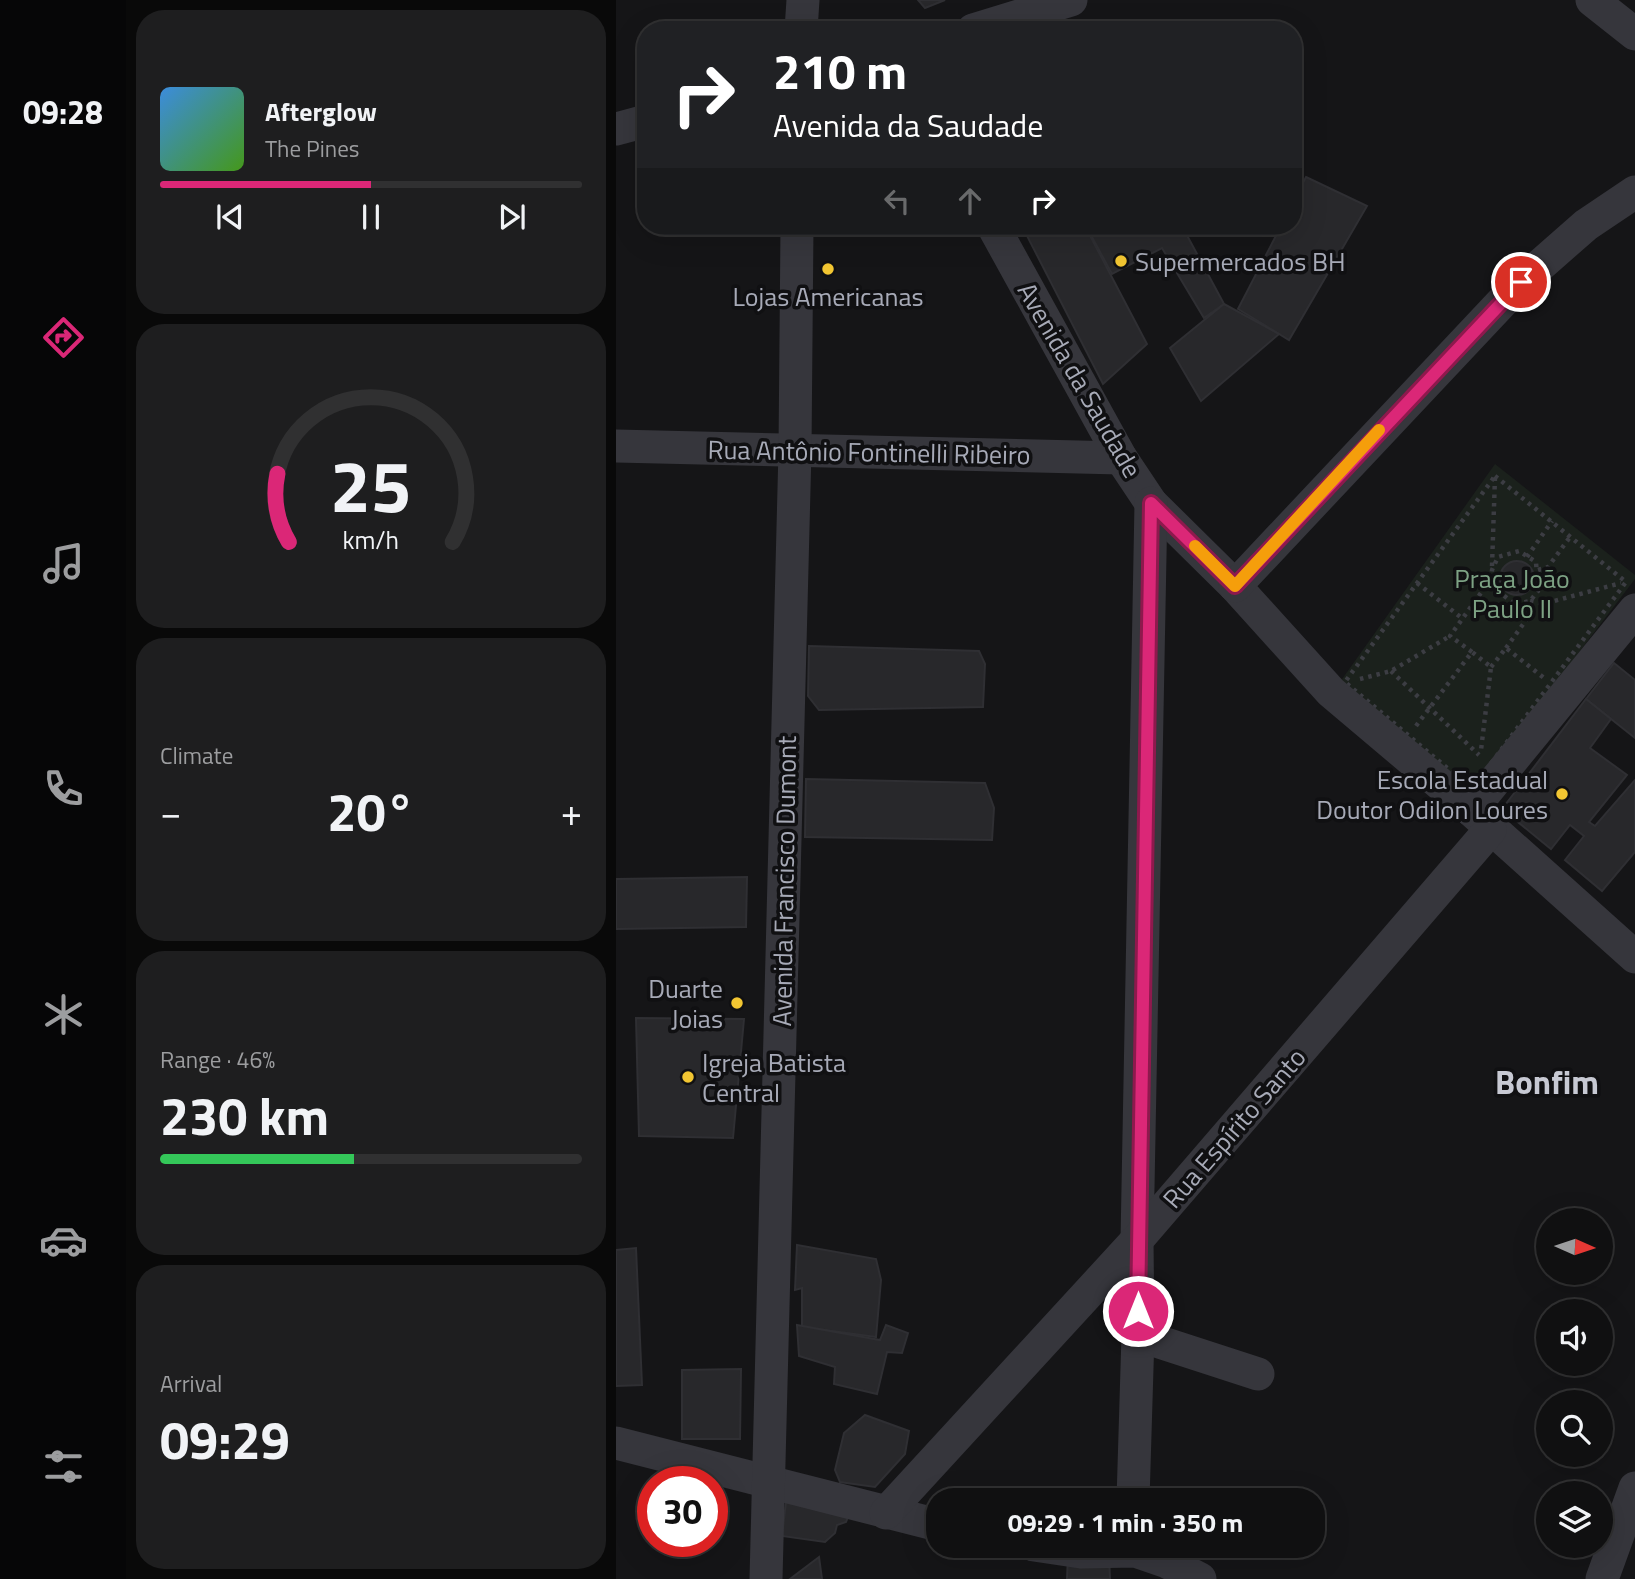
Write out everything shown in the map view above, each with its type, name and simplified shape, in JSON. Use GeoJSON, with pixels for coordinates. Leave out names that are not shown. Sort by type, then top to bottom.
{"type":"FeatureCollection","features":[{"type":"Feature","properties":{"kind":"street"},"geometry":{"type":"LineString","coordinates":[[802,21],[803,0]]}},
{"type":"Feature","properties":{"kind":"street"},"geometry":{"type":"LineString","coordinates":[[1002,21],[1071,0]]}},
{"type":"Feature","properties":{"kind":"street"},"geometry":{"type":"LineString","coordinates":[[1592,0],[1635,34]]}},
{"type":"Feature","properties":{"kind":"street"},"geometry":{"type":"LineString","coordinates":[[616,129],[637,123]]}},
{"type":"Feature","properties":{"kind":"street"},"geometry":{"type":"LineString","coordinates":[[1235,586],[1521,282],[1586,225],[1635,192]]}},
{"type":"Feature","properties":{"kind":"street","name":"Avenida Francisco Dumont"},"geometry":{"type":"LineString","coordinates":[[766,1579],[795,450],[797,235]]}},
{"type":"Feature","properties":{"kind":"street","name":"Avenida da Saudade"},"geometry":{"type":"LineString","coordinates":[[998,235],[1121,458],[1151,503],[1235,586],[1331,692],[1404,742],[1635,957]]}},
{"type":"Feature","properties":{"kind":"street","name":"Rua Antônio Fontinelli Ribeiro"},"geometry":{"type":"LineString","coordinates":[[616,446],[1121,458]]}},
{"type":"Feature","properties":{"kind":"street"},"geometry":{"type":"LineString","coordinates":[[1133,1488],[1151,503]]}},
{"type":"Feature","properties":{"kind":"street","name":"Rua Espírito Santo"},"geometry":{"type":"LineString","coordinates":[[886,1513],[1137,1240],[1478,810],[1630,596]]}},
{"type":"Feature","properties":{"kind":"street"},"geometry":{"type":"LineString","coordinates":[[1138,1335],[1258,1374]]}},
{"type":"Feature","properties":{"kind":"street"},"geometry":{"type":"LineString","coordinates":[[616,1443],[769,1485],[926,1522]]}},
{"type":"Feature","properties":{"kind":"street"},"geometry":{"type":"LineString","coordinates":[[1602,1579],[1635,1488]]}},
{"type":"Feature","properties":{"kind":"street"},"geometry":{"type":"LineString","coordinates":[[1135,1558],[1167,1562],[1200,1579]]}},
{"type":"Feature","properties":{"kind":"path"},"geometry":{"type":"LineString","coordinates":[[1495,476],[1552,521],[1630,596]]}},
{"type":"Feature","properties":{"kind":"path"},"geometry":{"type":"LineString","coordinates":[[1491,585],[1495,476]]}},
{"type":"Feature","properties":{"kind":"path"},"geometry":{"type":"LineString","coordinates":[[1345,682],[1495,476]]}},
{"type":"Feature","properties":{"kind":"path"},"geometry":{"type":"LineString","coordinates":[[1527,557],[1552,521]]}},
{"type":"Feature","properties":{"kind":"path"},"geometry":{"type":"LineString","coordinates":[[1538,570],[1548,567],[1570,537]]}},
{"type":"Feature","properties":{"kind":"path"},"geometry":{"type":"LineString","coordinates":[[1492,570],[1498,557],[1519,551],[1536,562],[1538,592],[1530,601]]}},
{"type":"Feature","properties":{"kind":"path"},"geometry":{"type":"LineString","coordinates":[[1417,583],[1463,619]]}},
{"type":"Feature","properties":{"kind":"path"},"geometry":{"type":"LineString","coordinates":[[1345,682],[1391,671],[1450,636],[1489,583],[1491,585]]}},
{"type":"Feature","properties":{"kind":"path"},"geometry":{"type":"LineString","coordinates":[[1478,810],[1480,755],[1491,667],[1529,616],[1491,585]]}},
{"type":"Feature","properties":{"kind":"path"},"geometry":{"type":"LineString","coordinates":[[1513,605],[1530,601],[1543,604],[1630,596]]}},
{"type":"Feature","properties":{"kind":"path"},"geometry":{"type":"LineString","coordinates":[[1478,810],[1551,682],[1630,596]]}},
{"type":"Feature","properties":{"kind":"path"},"geometry":{"type":"LineString","coordinates":[[1450,636],[1491,667]]}},
{"type":"Feature","properties":{"kind":"path"},"geometry":{"type":"LineString","coordinates":[[1506,648],[1551,682]]}},
{"type":"Feature","properties":{"kind":"path"},"geometry":{"type":"LineString","coordinates":[[1404,742],[1472,652]]}},
{"type":"Feature","properties":{"kind":"path"},"geometry":{"type":"LineString","coordinates":[[1391,671],[1480,755]]}},
{"type":"Feature","properties":{"kind":"path"},"geometry":{"type":"LineString","coordinates":[[1345,682],[1404,742],[1478,810]]}},
{"type":"Feature","properties":{"kind":"green space","name":"Praça João Paulo II"},"geometry":{"type":"Polygon","coordinates":[[[1495,464],[1635,575],[1635,579],[1472,792],[1340,682],[1495,464]]]}},
{"type":"Feature","properties":{"kind":"building"},"geometry":{"type":"Polygon","coordinates":[[[918,0],[945,0],[925,8],[918,0]]]}},
{"type":"Feature","properties":{"kind":"building"},"geometry":{"type":"Polygon","coordinates":[[[1306,177],[1367,206],[1289,340],[1238,309],[1276,235],[1302,235],[1302,185],[1306,177]]]}},
{"type":"Feature","properties":{"kind":"building"},"geometry":{"type":"Polygon","coordinates":[[[1027,235],[1090,235],[1147,344],[1103,384],[1027,235]]]}},
{"type":"Feature","properties":{"kind":"building","name":"Supermercados BH"},"geometry":{"type":"Polygon","coordinates":[[[1091,235],[1187,235],[1224,304],[1204,318],[1162,248],[1112,274],[1091,235]]]}},
{"type":"Feature","properties":{"kind":"building"},"geometry":{"type":"Polygon","coordinates":[[[1224,304],[1279,334],[1201,401],[1170,348],[1224,304]]]}},
{"type":"Feature","properties":{"kind":"building"},"geometry":{"type":"Polygon","coordinates":[[[1517,561],[1529,566],[1534,578],[1529,590],[1517,595],[1505,590],[1500,578],[1505,566],[1517,561]]]}},
{"type":"Feature","properties":{"kind":"building"},"geometry":{"type":"Polygon","coordinates":[[[809,646],[979,651],[985,664],[983,707],[819,710],[808,696],[809,646]]]}},
{"type":"Feature","properties":{"kind":"building"},"geometry":{"type":"Polygon","coordinates":[[[1614,663],[1635,680],[1635,738],[1586,699],[1614,663]]]}},
{"type":"Feature","properties":{"kind":"building","name":"Escola Estadual Doutor Odilon Loures"},"geometry":{"type":"Polygon","coordinates":[[[1586,699],[1611,719],[1590,748],[1627,775],[1589,822],[1595,826],[1635,780],[1635,852],[1602,891],[1565,860],[1584,836],[1570,825],[1551,849],[1502,809],[1586,699]]]}},
{"type":"Feature","properties":{"kind":"building"},"geometry":{"type":"Polygon","coordinates":[[[806,779],[985,783],[994,808],[992,840],[805,837],[806,779]]]}},
{"type":"Feature","properties":{"kind":"building"},"geometry":{"type":"Polygon","coordinates":[[[747,877],[746,927],[616,929],[616,879],[747,877]]]}},
{"type":"Feature","properties":{"kind":"building","name":"Igreja Batista Central"},"geometry":{"type":"Polygon","coordinates":[[[636,1018],[744,1019],[733,1138],[639,1136],[636,1018]]]}},
{"type":"Feature","properties":{"kind":"building"},"geometry":{"type":"Polygon","coordinates":[[[797,1245],[876,1259],[881,1280],[876,1337],[802,1327],[802,1288],[795,1290],[797,1245]]]}},
{"type":"Feature","properties":{"kind":"building"},"geometry":{"type":"Polygon","coordinates":[[[636,1248],[642,1385],[616,1386],[616,1250],[636,1248]]]}},
{"type":"Feature","properties":{"kind":"building"},"geometry":{"type":"Polygon","coordinates":[[[797,1325],[880,1340],[886,1325],[908,1333],[902,1353],[887,1352],[877,1394],[834,1384],[835,1367],[799,1356],[797,1325]]]}},
{"type":"Feature","properties":{"kind":"building"},"geometry":{"type":"Polygon","coordinates":[[[741,1369],[740,1439],[682,1439],[682,1370],[741,1369]]]}},
{"type":"Feature","properties":{"kind":"building"},"geometry":{"type":"Polygon","coordinates":[[[865,1415],[909,1431],[905,1454],[875,1487],[840,1482],[835,1470],[844,1433],[865,1415]]]}},
{"type":"Feature","properties":{"kind":"building"},"geometry":{"type":"Polygon","coordinates":[[[786,1502],[848,1517],[846,1522],[837,1525],[835,1533],[825,1542],[782,1536],[786,1502]]]}},
{"type":"Feature","properties":{"kind":"building"},"geometry":{"type":"Polygon","coordinates":[[[819,1557],[822,1579],[790,1579],[819,1557]]]}},
{"type":"Feature","properties":{"kind":"building"},"geometry":{"type":"Polygon","coordinates":[[[1068,1558],[1109,1558],[1110,1579],[1067,1579],[1068,1558]]]}},
{"type":"Feature","properties":{"kind":"slow traffic"},"geometry":{"type":"LineString","coordinates":[[1195,546],[1235,586],[1379,430]]}},
{"type":"Feature","properties":{"kind":"place","name":"Supermercados BH"},"geometry":{"type":"Point","coordinates":[1121,261]}},
{"type":"Feature","properties":{"kind":"place","name":"Lojas Americanas"},"geometry":{"type":"Point","coordinates":[828,269]}},
{"type":"Feature","properties":{"kind":"place","name":"Escola Estadual Doutor Odilon Loures"},"geometry":{"type":"Point","coordinates":[1562,794]}},
{"type":"Feature","properties":{"kind":"place","name":"Duarte Joias"},"geometry":{"type":"Point","coordinates":[737,1003]}},
{"type":"Feature","properties":{"kind":"place","name":"Igreja Batista Central"},"geometry":{"type":"Point","coordinates":[688,1077]}},
{"type":"Feature","properties":{"kind":"district","name":"Bonfim"},"geometry":{"type":"Point","coordinates":[1547,1082]}},
{"type":"Feature","properties":{"kind":"route"},"geometry":{"type":"LineString","coordinates":[[1138,1311],[1137,1240],[1151,503],[1235,586],[1521,282]]}}]}
